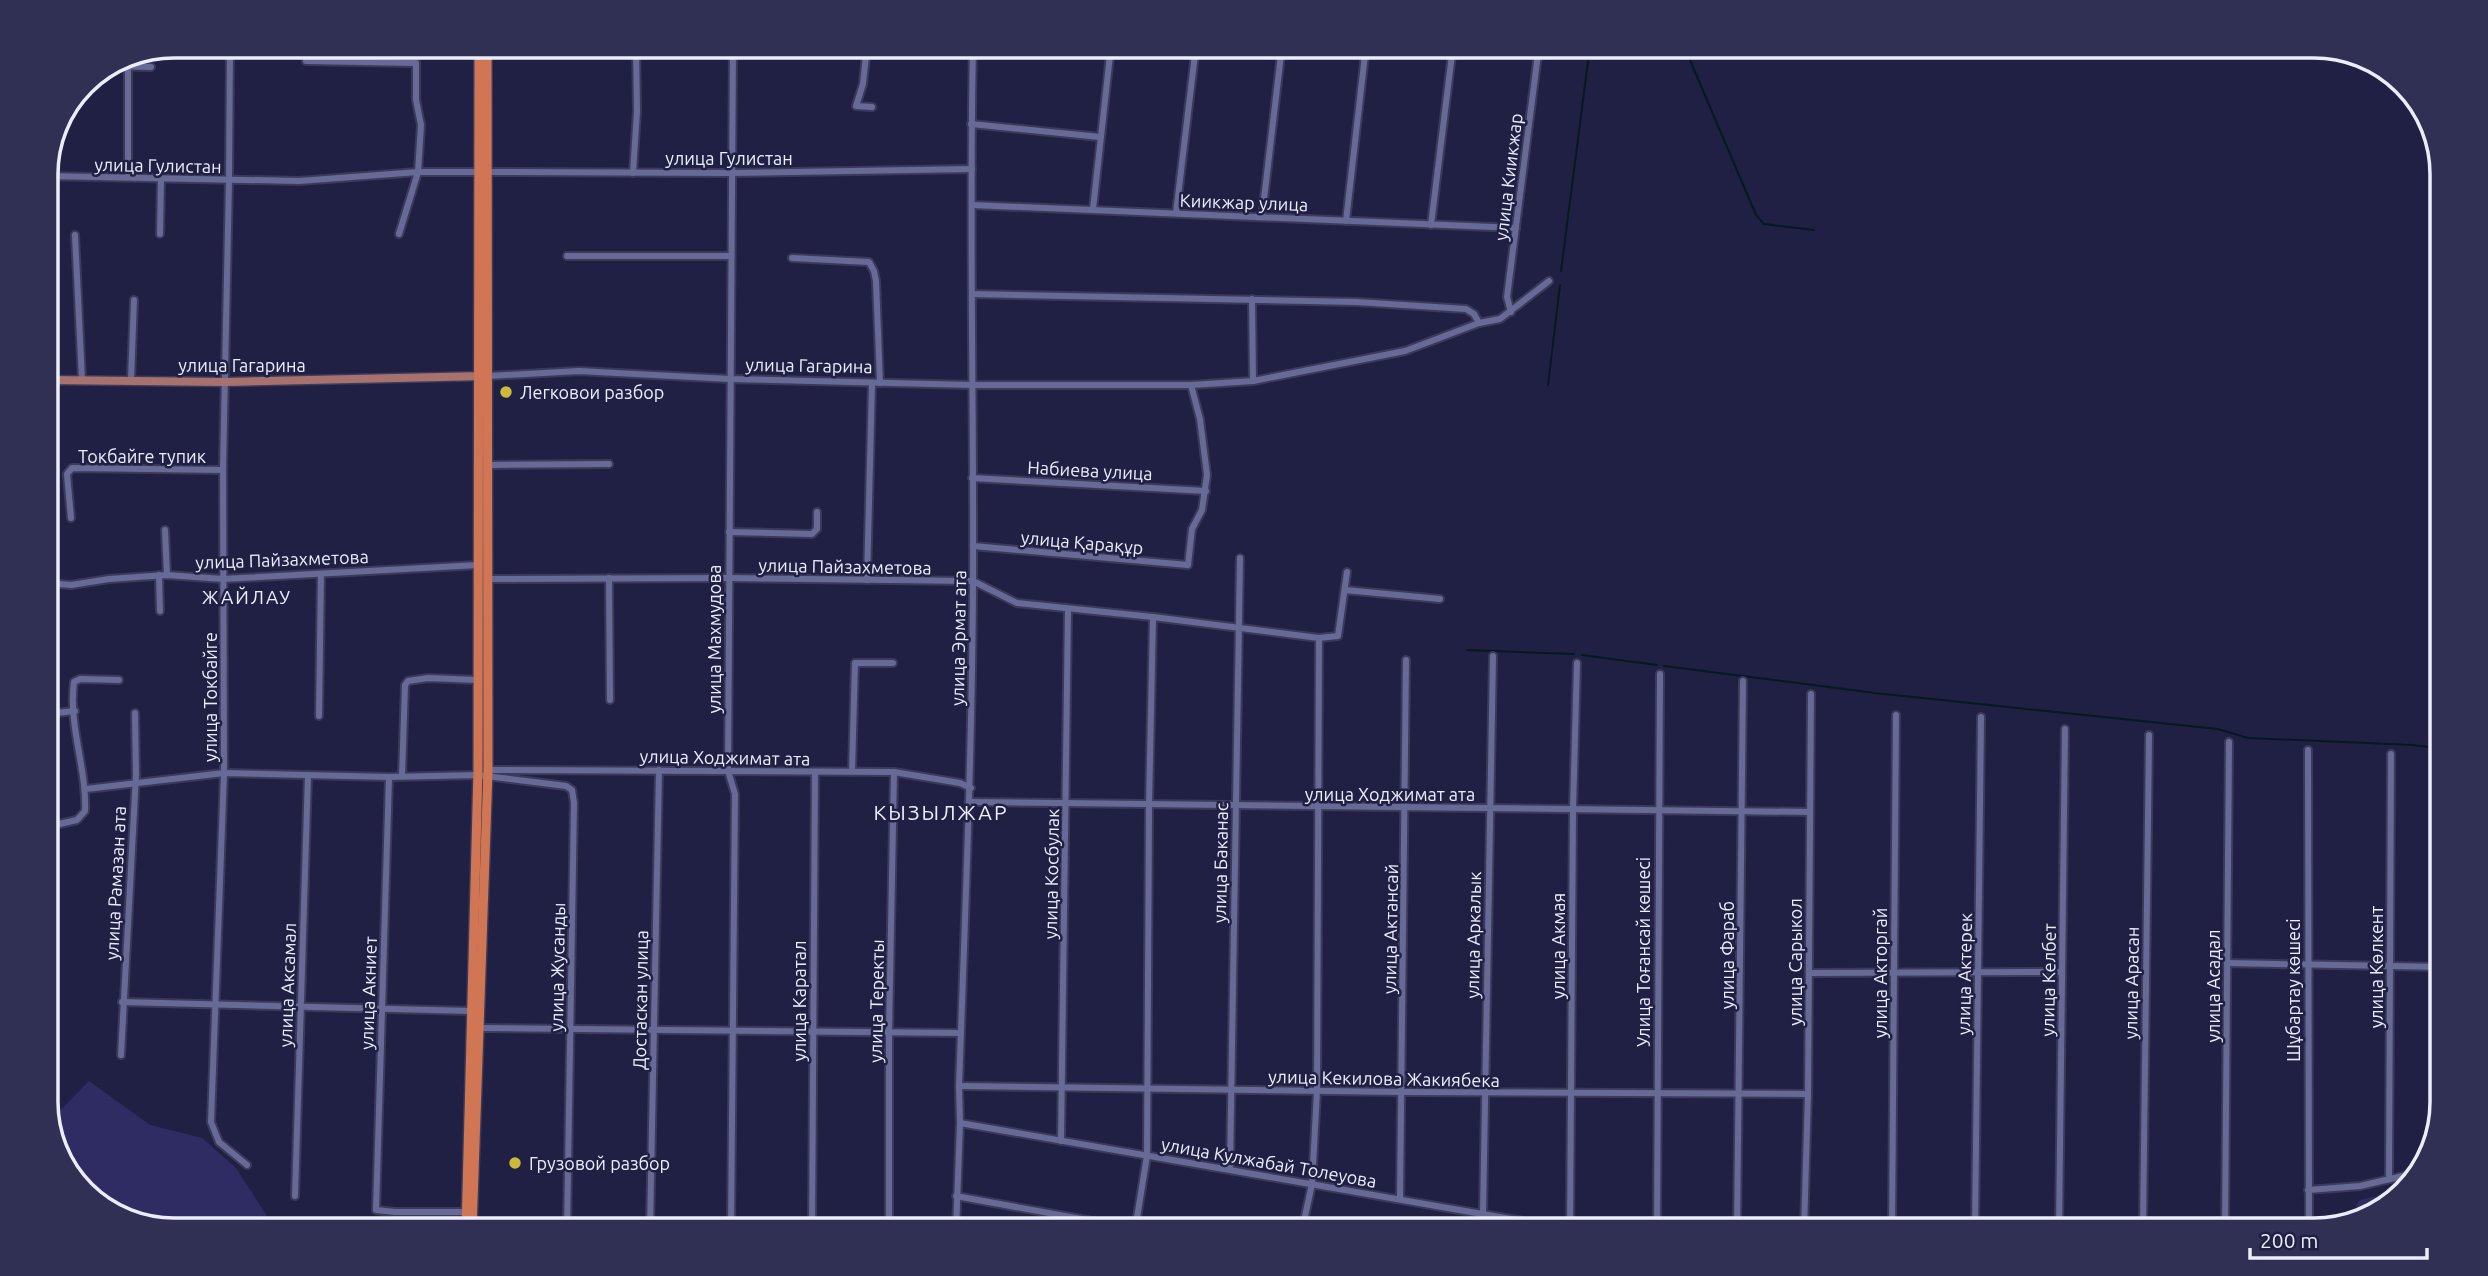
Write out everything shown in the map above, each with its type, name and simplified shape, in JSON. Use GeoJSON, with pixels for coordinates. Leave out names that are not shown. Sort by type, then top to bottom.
{"type":"FeatureCollection","features":[{"type":"Feature","properties":{"kind":"highway"},"geometry":{"type":"LineString","coordinates":[[479,58],[483,172]]}},
{"type":"Feature","properties":{"kind":"highway"},"geometry":{"type":"LineString","coordinates":[[466,1218],[468,1080],[483,773],[478,680],[478,565],[483,376],[486,58]]}},
{"type":"Feature","properties":{"kind":"highway"},"geometry":{"type":"LineString","coordinates":[[472,1218],[488,579],[488,465],[483,376]]}},
{"type":"Feature","properties":{"kind":"main road","name":"улица Гагарина"},"geometry":{"type":"LineString","coordinates":[[58,380],[226,382],[483,376]]}},
{"type":"Feature","properties":{"kind":"street","name":"улица Токбайге"},"geometry":{"type":"LineString","coordinates":[[230,58],[223,470],[224,773],[211,1122],[219,1142],[247,1165]]}},
{"type":"Feature","properties":{"kind":"street"},"geometry":{"type":"LineString","coordinates":[[633,173],[637,111],[636,58]]}},
{"type":"Feature","properties":{"kind":"street","name":"улица Махмудова"},"geometry":{"type":"LineString","coordinates":[[731,1218],[735,794],[728,771],[733,58]]}},
{"type":"Feature","properties":{"kind":"street"},"geometry":{"type":"LineString","coordinates":[[866,58],[863,84],[856,106],[872,107]]}},
{"type":"Feature","properties":{"kind":"street","name":"улица Эрмат ата"},"geometry":{"type":"LineString","coordinates":[[956,1218],[971,802],[971,124],[974,58]]}},
{"type":"Feature","properties":{"kind":"street"},"geometry":{"type":"LineString","coordinates":[[1093,209],[1110,58]]}},
{"type":"Feature","properties":{"kind":"street"},"geometry":{"type":"LineString","coordinates":[[1176,213],[1195,58]]}},
{"type":"Feature","properties":{"kind":"street"},"geometry":{"type":"LineString","coordinates":[[1262,216],[1281,58]]}},
{"type":"Feature","properties":{"kind":"street"},"geometry":{"type":"LineString","coordinates":[[1346,221],[1365,58]]}},
{"type":"Feature","properties":{"kind":"street"},"geometry":{"type":"LineString","coordinates":[[1431,225],[1452,58]]}},
{"type":"Feature","properties":{"kind":"street","name":"улица Киикжар"},"geometry":{"type":"LineString","coordinates":[[1511,312],[1507,297],[1537,58]]}},
{"type":"Feature","properties":{"kind":"street"},"geometry":{"type":"LineString","coordinates":[[306,61],[416,63],[416,100],[422,125],[418,172],[399,234]]}},
{"type":"Feature","properties":{"kind":"street"},"geometry":{"type":"LineString","coordinates":[[133,65],[151,67]]}},
{"type":"Feature","properties":{"kind":"street"},"geometry":{"type":"LineString","coordinates":[[128,68],[128,177]]}},
{"type":"Feature","properties":{"kind":"street"},"geometry":{"type":"LineString","coordinates":[[971,124],[1100,137]]}},
{"type":"Feature","properties":{"kind":"street","name":"улица Гулистан"},"geometry":{"type":"LineString","coordinates":[[58,176],[299,181],[418,172],[732,173],[972,169]]}},
{"type":"Feature","properties":{"kind":"street"},"geometry":{"type":"LineString","coordinates":[[160,234],[161,178]]}},
{"type":"Feature","properties":{"kind":"street","name":"Киикжар улица"},"geometry":{"type":"LineString","coordinates":[[972,205],[1516,228]]}},
{"type":"Feature","properties":{"kind":"street"},"geometry":{"type":"LineString","coordinates":[[75,235],[82,380]]}},
{"type":"Feature","properties":{"kind":"street"},"geometry":{"type":"LineString","coordinates":[[567,256],[731,256]]}},
{"type":"Feature","properties":{"kind":"street"},"geometry":{"type":"LineString","coordinates":[[792,258],[869,262],[874,271],[876,383],[867,580]]}},
{"type":"Feature","properties":{"kind":"street","name":"улица Гагарина"},"geometry":{"type":"LineString","coordinates":[[483,376],[579,371],[730,379],[972,385],[1191,385],[1253,381],[1405,351],[1479,323],[1500,319],[1549,281]]}},
{"type":"Feature","properties":{"kind":"street"},"geometry":{"type":"LineString","coordinates":[[973,294],[1357,302],[1466,309],[1474,314],[1479,323]]}},
{"type":"Feature","properties":{"kind":"street"},"geometry":{"type":"LineString","coordinates":[[1252,299],[1253,381]]}},
{"type":"Feature","properties":{"kind":"street"},"geometry":{"type":"LineString","coordinates":[[131,379],[134,300]]}},
{"type":"Feature","properties":{"kind":"street"},"geometry":{"type":"LineString","coordinates":[[1191,385],[1200,419],[1207,475],[1206,491]]}},
{"type":"Feature","properties":{"kind":"street"},"geometry":{"type":"LineString","coordinates":[[488,465],[609,464]]}},
{"type":"Feature","properties":{"kind":"street","name":"Токбайге тупик"},"geometry":{"type":"LineString","coordinates":[[71,518],[67,474],[72,468],[223,470]]}},
{"type":"Feature","properties":{"kind":"street","name":"Набиева улица"},"geometry":{"type":"LineString","coordinates":[[972,478],[1206,491]]}},
{"type":"Feature","properties":{"kind":"street","name":"улица Қарақұр"},"geometry":{"type":"LineString","coordinates":[[973,546],[1188,565],[1192,530],[1202,510],[1206,491]]}},
{"type":"Feature","properties":{"kind":"street"},"geometry":{"type":"LineString","coordinates":[[729,533],[811,534],[817,529],[817,512]]}},
{"type":"Feature","properties":{"kind":"street"},"geometry":{"type":"LineString","coordinates":[[160,611],[166,530]]}},
{"type":"Feature","properties":{"kind":"street","name":"улица Баканас"},"geometry":{"type":"LineString","coordinates":[[1230,1169],[1240,558]]}},
{"type":"Feature","properties":{"kind":"street","name":"улица Пайзахметова"},"geometry":{"type":"LineString","coordinates":[[58,583],[163,575],[223,579],[478,565]]}},
{"type":"Feature","properties":{"kind":"street"},"geometry":{"type":"LineString","coordinates":[[1305,1218],[1312,1184],[1317,1091],[1320,638],[1338,636],[1347,572]]}},
{"type":"Feature","properties":{"kind":"street"},"geometry":{"type":"LineString","coordinates":[[319,716],[321,573]]}},
{"type":"Feature","properties":{"kind":"street"},"geometry":{"type":"LineString","coordinates":[[609,578],[610,701]]}},
{"type":"Feature","properties":{"kind":"street","name":"улица Пайзахметова"},"geometry":{"type":"LineString","coordinates":[[488,579],[973,581],[1017,603],[1320,638]]}},
{"type":"Feature","properties":{"kind":"street"},"geometry":{"type":"LineString","coordinates":[[1345,590],[1440,599]]}},
{"type":"Feature","properties":{"kind":"street","name":"улица Косбулак"},"geometry":{"type":"LineString","coordinates":[[1061,1140],[1068,609]]}},
{"type":"Feature","properties":{"kind":"street"},"geometry":{"type":"LineString","coordinates":[[1139,1218],[1147,1156],[1153,617]]}},
{"type":"Feature","properties":{"kind":"street","name":"улица Аркалык"},"geometry":{"type":"LineString","coordinates":[[1483,1213],[1493,656]]}},
{"type":"Feature","properties":{"kind":"street","name":"улица Актансай"},"geometry":{"type":"LineString","coordinates":[[1400,1199],[1406,660]]}},
{"type":"Feature","properties":{"kind":"street"},"geometry":{"type":"LineString","coordinates":[[852,771],[855,663],[893,663]]}},
{"type":"Feature","properties":{"kind":"street","name":"улица Акмая"},"geometry":{"type":"LineString","coordinates":[[1572,1218],[1573,809],[1577,663]]}},
{"type":"Feature","properties":{"kind":"street","name":"Улица Тоғансай көшесі"},"geometry":{"type":"LineString","coordinates":[[1657,1218],[1660,674]]}},
{"type":"Feature","properties":{"kind":"street"},"geometry":{"type":"LineString","coordinates":[[402,776],[405,685],[408,681],[428,678],[478,680]]}},
{"type":"Feature","properties":{"kind":"street"},"geometry":{"type":"LineString","coordinates":[[58,824],[82,816],[85,811],[86,789],[80,765],[75,711],[76,680],[118,680]]}},
{"type":"Feature","properties":{"kind":"street","name":"улица Фараб"},"geometry":{"type":"LineString","coordinates":[[1737,1218],[1743,681]]}},
{"type":"Feature","properties":{"kind":"street","name":"улица Сарыкол"},"geometry":{"type":"LineString","coordinates":[[1804,1218],[1811,694]]}},
{"type":"Feature","properties":{"kind":"street"},"geometry":{"type":"LineString","coordinates":[[58,713],[75,711]]}},
{"type":"Feature","properties":{"kind":"street","name":"улица Рамазан ата"},"geometry":{"type":"LineString","coordinates":[[121,1055],[135,784],[135,713]]}},
{"type":"Feature","properties":{"kind":"street","name":"улица Акторгай"},"geometry":{"type":"LineString","coordinates":[[1892,1218],[1896,715]]}},
{"type":"Feature","properties":{"kind":"street","name":"улица Актерек"},"geometry":{"type":"LineString","coordinates":[[1975,1218],[1981,717]]}},
{"type":"Feature","properties":{"kind":"street","name":"улица Келбет"},"geometry":{"type":"LineString","coordinates":[[2059,1218],[2065,729]]}},
{"type":"Feature","properties":{"kind":"street","name":"улица Арасан"},"geometry":{"type":"LineString","coordinates":[[2143,1218],[2149,736]]}},
{"type":"Feature","properties":{"kind":"street","name":"улица Асадал"},"geometry":{"type":"LineString","coordinates":[[2225,1218],[2230,742]]}},
{"type":"Feature","properties":{"kind":"street","name":"Шұбартау көшесі"},"geometry":{"type":"LineString","coordinates":[[2308,750],[2309,1218]]}},
{"type":"Feature","properties":{"kind":"street","name":"улица Көлкент"},"geometry":{"type":"LineString","coordinates":[[2389,1180],[2391,754]]}},
{"type":"Feature","properties":{"kind":"street","name":"улица Ходжимат ата"},"geometry":{"type":"LineString","coordinates":[[86,789],[224,773],[389,777],[659,770],[894,772],[960,783],[971,788]]}},
{"type":"Feature","properties":{"kind":"street","name":"Достаскан улица"},"geometry":{"type":"LineString","coordinates":[[650,1218],[659,770]]}},
{"type":"Feature","properties":{"kind":"street","name":"улица Каратал"},"geometry":{"type":"LineString","coordinates":[[812,1218],[816,772]]}},
{"type":"Feature","properties":{"kind":"street","name":"улица Теректы"},"geometry":{"type":"LineString","coordinates":[[889,1218],[894,772]]}},
{"type":"Feature","properties":{"kind":"street","name":"улица Жусанды"},"geometry":{"type":"LineString","coordinates":[[483,773],[566,786],[574,796],[567,1218]]}},
{"type":"Feature","properties":{"kind":"street","name":"улица Аксамал"},"geometry":{"type":"LineString","coordinates":[[295,1196],[308,775]]}},
{"type":"Feature","properties":{"kind":"street","name":"улица Акниет"},"geometry":{"type":"LineString","coordinates":[[389,777],[376,1210],[466,1212]]}},
{"type":"Feature","properties":{"kind":"street","name":"улица Ходжимат ата"},"geometry":{"type":"LineString","coordinates":[[971,802],[1810,812]]}},
{"type":"Feature","properties":{"kind":"street"},"geometry":{"type":"LineString","coordinates":[[2227,962],[2430,967]]}},
{"type":"Feature","properties":{"kind":"street"},"geometry":{"type":"LineString","coordinates":[[1809,973],[2062,972]]}},
{"type":"Feature","properties":{"kind":"street"},"geometry":{"type":"LineString","coordinates":[[122,1002],[472,1011]]}},
{"type":"Feature","properties":{"kind":"street"},"geometry":{"type":"LineString","coordinates":[[479,1028],[961,1033]]}},
{"type":"Feature","properties":{"kind":"street","name":"улица Кекилова Жакиябека"},"geometry":{"type":"LineString","coordinates":[[959,1086],[1402,1093],[1808,1094]]}},
{"type":"Feature","properties":{"kind":"street","name":"улица Кулжабай Толеуова"},"geometry":{"type":"LineString","coordinates":[[960,1123],[1507,1218]]}},
{"type":"Feature","properties":{"kind":"street"},"geometry":{"type":"LineString","coordinates":[[2308,1190],[2360,1186],[2403,1177]]}},
{"type":"Feature","properties":{"kind":"street"},"geometry":{"type":"LineString","coordinates":[[956,1196],[1073,1218]]}},
{"type":"Feature","properties":{"kind":"shaded area"},"geometry":{"type":"Polygon","coordinates":[[[89,1081],[150,1125],[202,1138],[236,1168],[268,1218],[159,1217],[122,1206],[97,1189],[77,1167],[64,1140],[58,1112],[89,1081]]]}},
{"type":"Feature","properties":{"kind":"shaded area"},"geometry":{"type":"Polygon","coordinates":[[[2385,1194],[2357,1210],[2356,1205],[2360,1200],[2385,1194]]]}},
{"type":"Feature","properties":{"kind":"waterway"},"geometry":{"type":"LineString","coordinates":[[1561,271],[1588,58]]}},
{"type":"Feature","properties":{"kind":"waterway"},"geometry":{"type":"LineString","coordinates":[[1689,58],[1756,215],[1764,224],[1814,230]]}},
{"type":"Feature","properties":{"kind":"waterway"},"geometry":{"type":"LineString","coordinates":[[1548,385],[1560,285]]}},
{"type":"Feature","properties":{"kind":"waterway"},"geometry":{"type":"LineString","coordinates":[[1467,650],[1574,654]]}},
{"type":"Feature","properties":{"kind":"waterway"},"geometry":{"type":"LineString","coordinates":[[1582,655],[1657,665]]}},
{"type":"Feature","properties":{"kind":"waterway"},"geometry":{"type":"LineString","coordinates":[[1664,666],[1875,693],[2218,729],[2248,738],[2430,747]]}},
{"type":"Feature","properties":{"kind":"place","name":"Легковои разбор"},"geometry":{"type":"Point","coordinates":[506,392]}},
{"type":"Feature","properties":{"kind":"place","name":"Грузовой разбор"},"geometry":{"type":"Point","coordinates":[515,1163]}},
{"type":"Feature","properties":{"kind":"district","name":"ЖАЙЛАУ"},"geometry":{"type":"Point","coordinates":[247,597]}},
{"type":"Feature","properties":{"kind":"district","name":"КЫЗЫЛЖАР"},"geometry":{"type":"Point","coordinates":[941,812]}}]}
